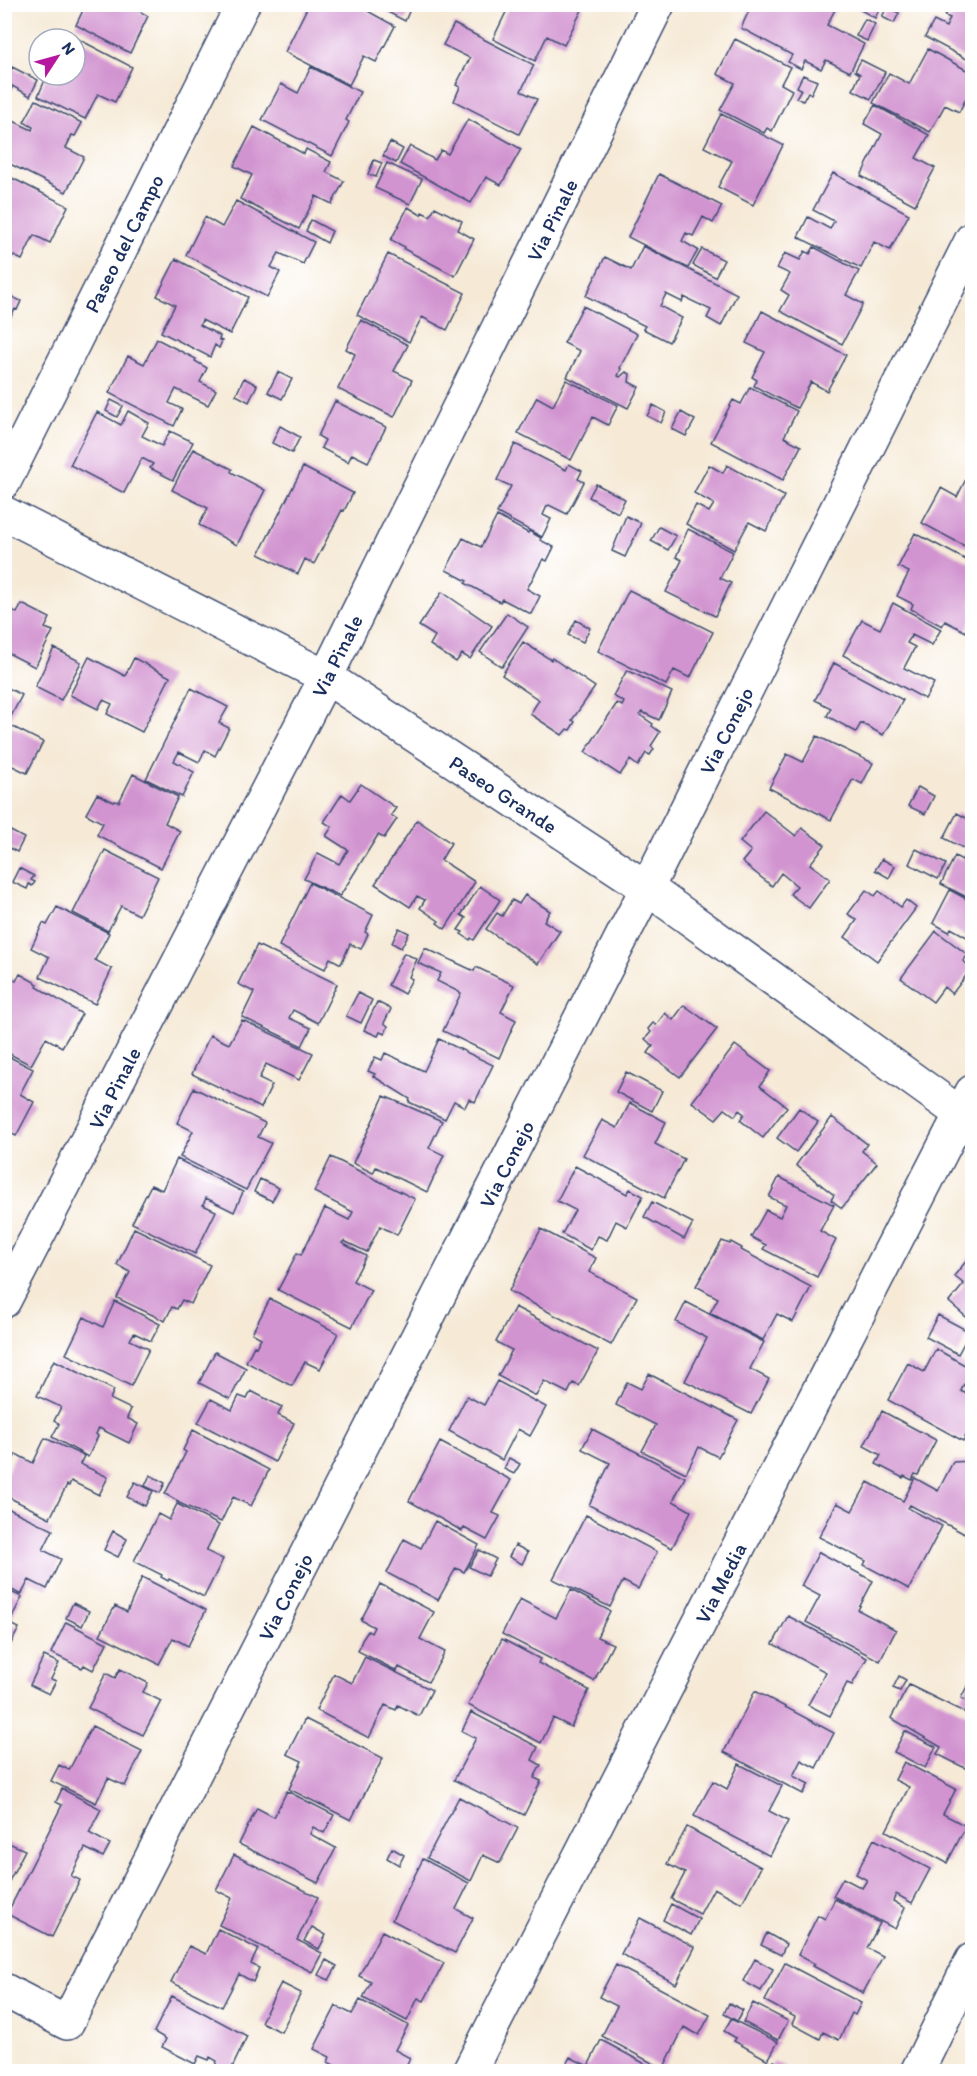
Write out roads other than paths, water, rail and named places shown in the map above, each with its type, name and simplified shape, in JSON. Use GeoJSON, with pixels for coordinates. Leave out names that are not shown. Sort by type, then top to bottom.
{"type":"FeatureCollection","features":[{"type":"Feature","properties":{"kind":"street","name":"Paseo del Campo"},"geometry":{"type":"LineString","coordinates":[[4,482],[243,4]]}},
{"type":"Feature","properties":{"kind":"street","name":"Via Pinale"},"geometry":{"type":"LineString","coordinates":[[4,1301],[326,677],[658,4]]}},
{"type":"Feature","properties":{"kind":"street","name":"Via Conejo"},"geometry":{"type":"LineString","coordinates":[[4,1990],[67,2023],[647,888],[972,239]]}},
{"type":"Feature","properties":{"kind":"street","name":"Paseo Grande"},"geometry":{"type":"LineString","coordinates":[[4,513],[326,677],[647,888],[969,1110]]}},
{"type":"Feature","properties":{"kind":"street","name":"Via Media"},"geometry":{"type":"LineString","coordinates":[[469,2072],[969,1110]]}},
{"type":"Feature","properties":{"kind":"street"},"geometry":{"type":"LineString","coordinates":[[917,2072],[972,1960]]}}]}
